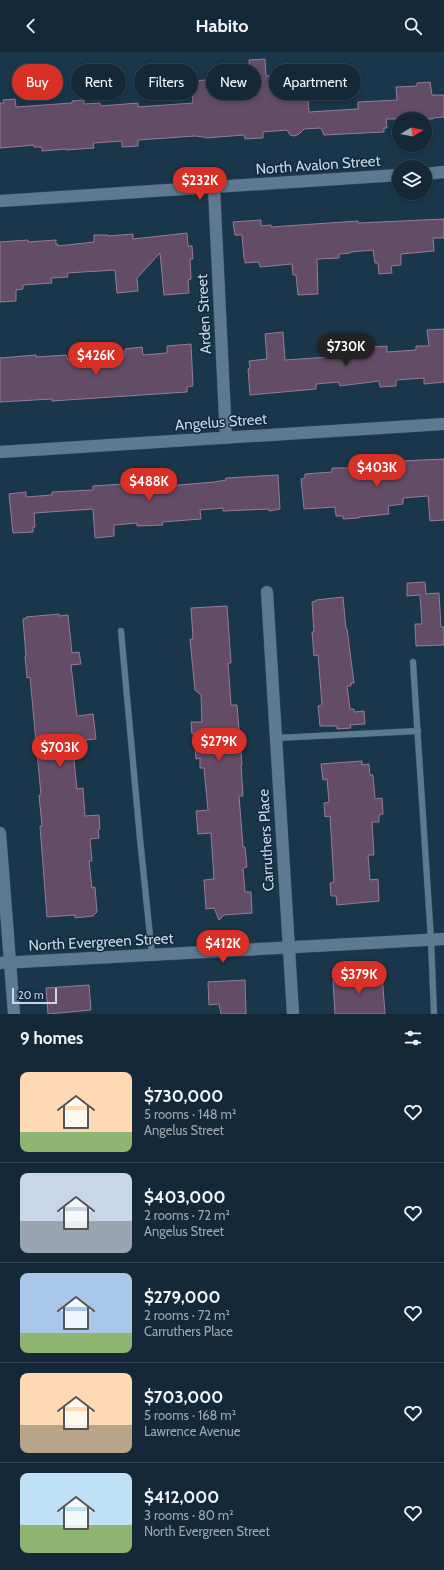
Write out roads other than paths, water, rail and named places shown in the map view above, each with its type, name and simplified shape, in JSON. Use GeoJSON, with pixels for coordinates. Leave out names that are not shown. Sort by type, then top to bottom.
{"type":"FeatureCollection","features":[{"type":"Feature","properties":{"kind":"street"},"geometry":{"type":"LineString","coordinates":[[432,173],[444,172]]}},
{"type":"Feature","properties":{"kind":"street","name":"North Avalon Street"},"geometry":{"type":"LineString","coordinates":[[0,201],[392,175]]}},
{"type":"Feature","properties":{"kind":"street","name":"Arden Street"},"geometry":{"type":"LineString","coordinates":[[214,188],[226,438]]}},
{"type":"Feature","properties":{"kind":"street","name":"Angelus Street"},"geometry":{"type":"LineString","coordinates":[[0,452],[444,424]]}},
{"type":"Feature","properties":{"kind":"street","name":"Carruthers Place"},"geometry":{"type":"LineString","coordinates":[[267,592],[293,1014]]}},
{"type":"Feature","properties":{"kind":"street"},"geometry":{"type":"LineString","coordinates":[[0,833],[5,963],[14,1014]]}},
{"type":"Feature","properties":{"kind":"street","name":"North Evergreen Street"},"geometry":{"type":"LineString","coordinates":[[5,963],[444,939]]}},
{"type":"Feature","properties":{"kind":"lane"},"geometry":{"type":"LineString","coordinates":[[121,632],[152,955]]}},
{"type":"Feature","properties":{"kind":"lane"},"geometry":{"type":"LineString","coordinates":[[413,662],[431,940],[434,1014]]}},
{"type":"Feature","properties":{"kind":"lane"},"geometry":{"type":"LineString","coordinates":[[276,738],[418,731]]}}]}
